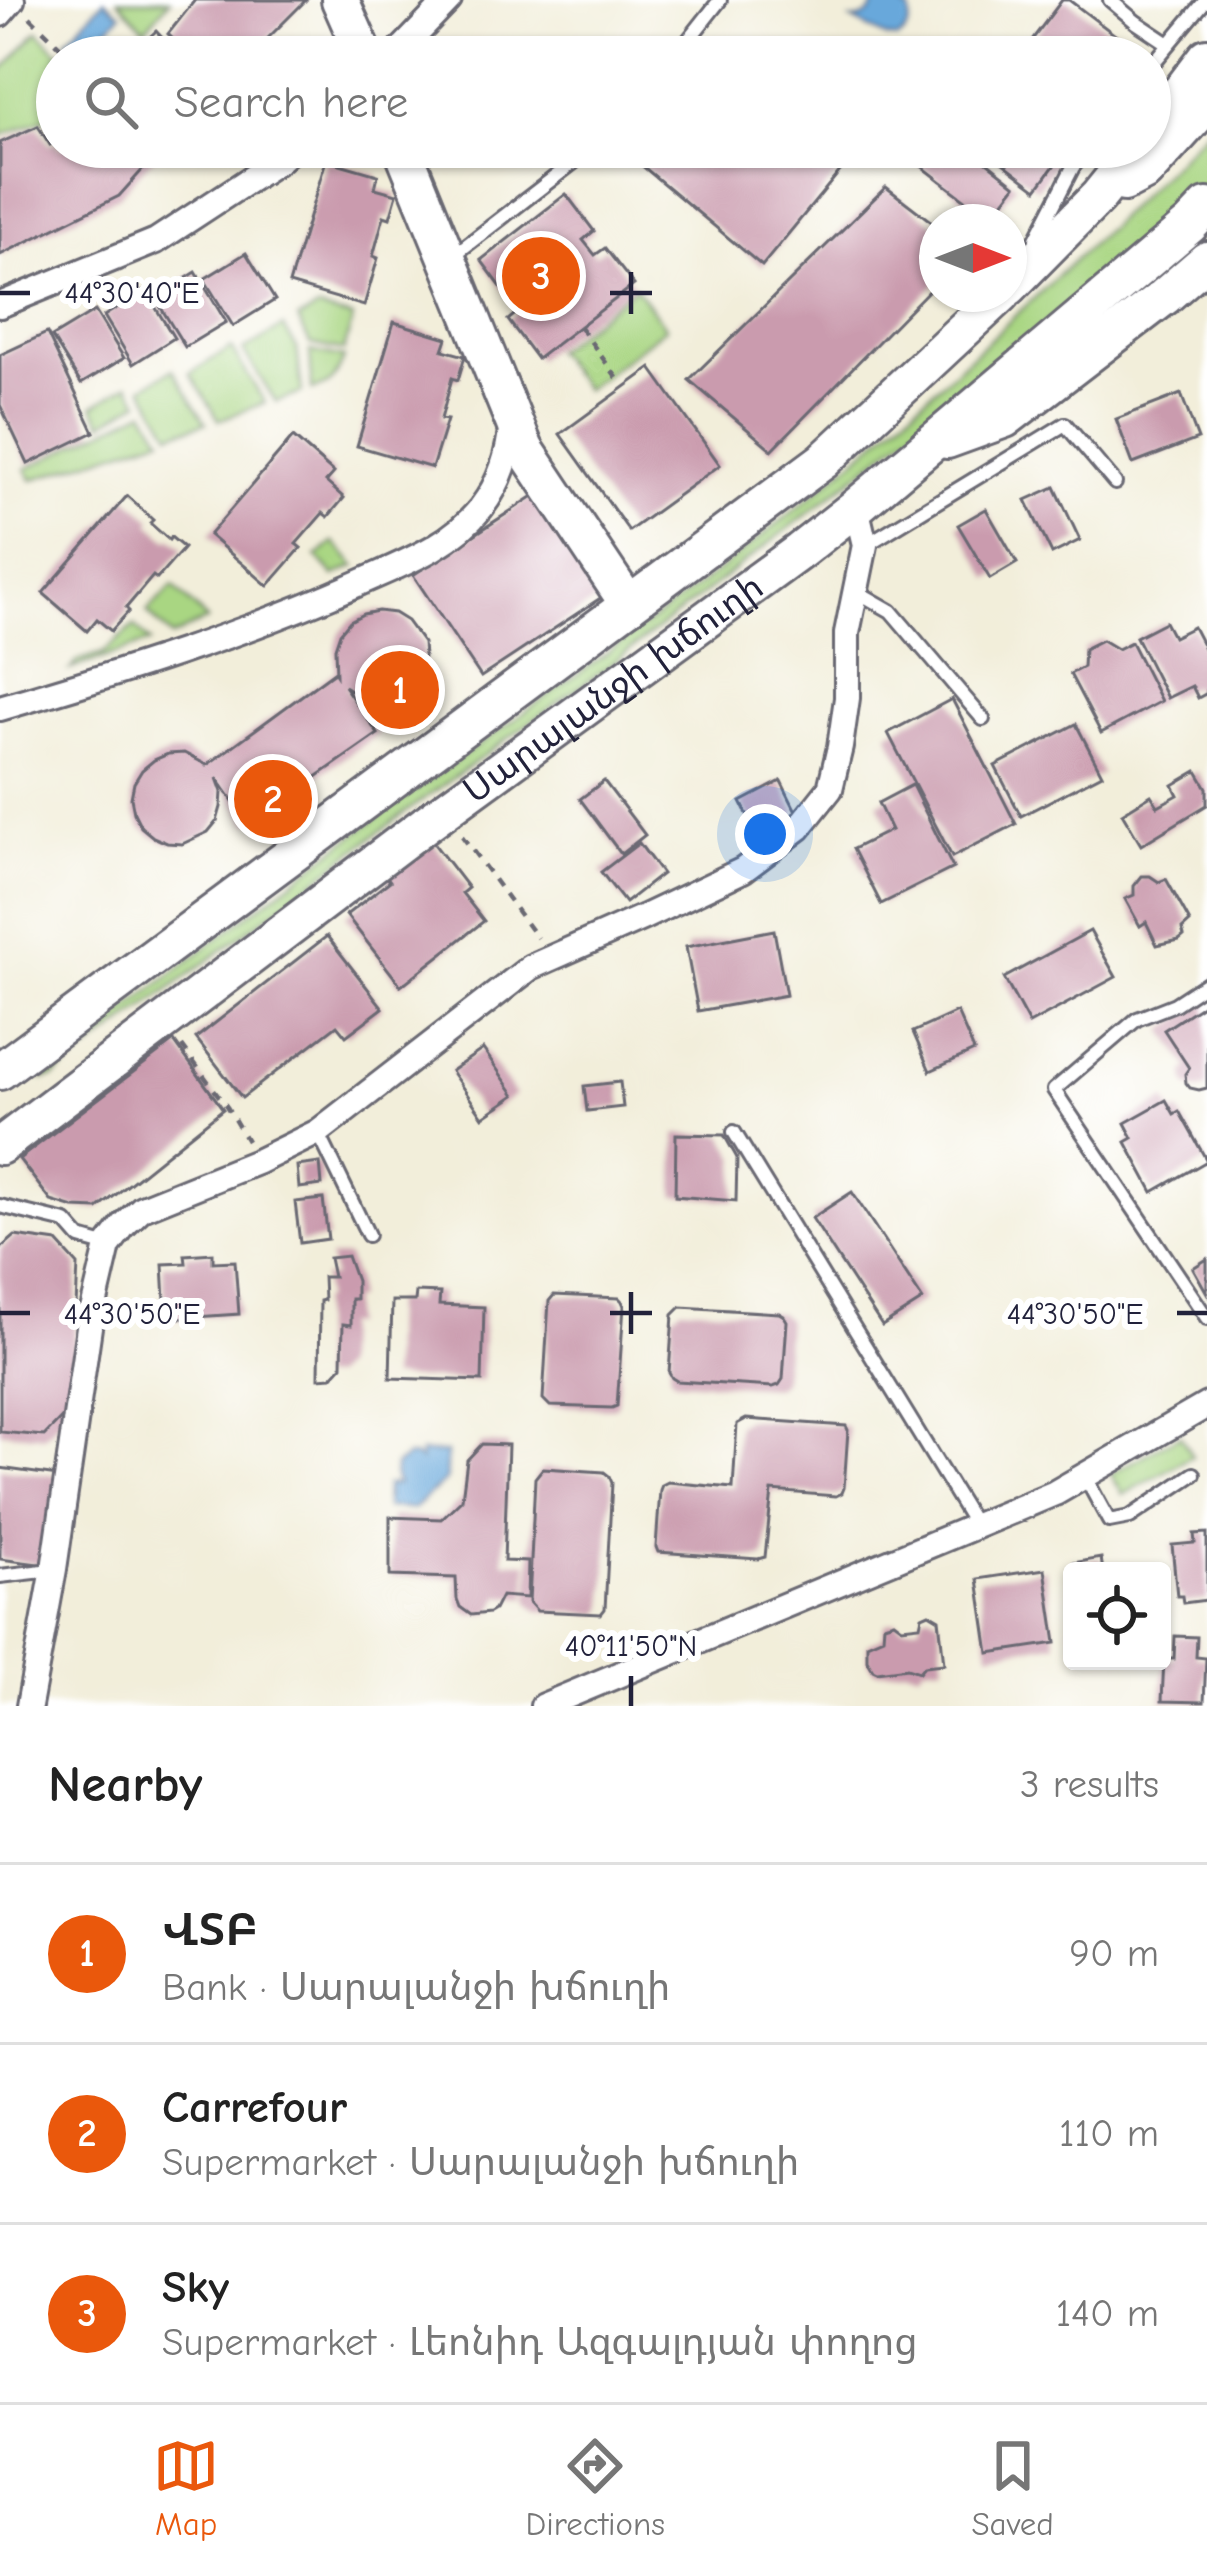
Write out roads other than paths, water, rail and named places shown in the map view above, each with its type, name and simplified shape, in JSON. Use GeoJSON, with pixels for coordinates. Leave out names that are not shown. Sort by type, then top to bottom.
{"type":"FeatureCollection","features":[{"type":"Feature","properties":{"kind":"main road"},"geometry":{"type":"LineString","coordinates":[[340,0],[356,36]]}},
{"type":"Feature","properties":{"kind":"main road"},"geometry":{"type":"LineString","coordinates":[[1171,104],[1207,57]]}},
{"type":"Feature","properties":{"kind":"main road"},"geometry":{"type":"LineString","coordinates":[[1171,143],[1207,104]]}},
{"type":"Feature","properties":{"kind":"main road"},"geometry":{"type":"LineString","coordinates":[[411,168],[525,448],[629,605]]}},
{"type":"Feature","properties":{"kind":"main road","name":"Սարալանջի խճուղի"},"geometry":{"type":"LineString","coordinates":[[1027,269],[1121,168]]}},
{"type":"Feature","properties":{"kind":"main road"},"geometry":{"type":"LineString","coordinates":[[1098,197],[1149,168]]}},
{"type":"Feature","properties":{"kind":"main road","name":"Սարալանջի խճուղի"},"geometry":{"type":"LineString","coordinates":[[0,1146],[453,803],[856,507],[1207,207]]}},
{"type":"Feature","properties":{"kind":"main road"},"geometry":{"type":"LineString","coordinates":[[922,450],[1005,418],[1207,260]]}},
{"type":"Feature","properties":{"kind":"main road","name":"Սարալանջի խճուղի"},"geometry":{"type":"LineString","coordinates":[[0,1071],[823,461],[982,312]]}},
{"type":"Feature","properties":{"kind":"main road"},"geometry":{"type":"LineString","coordinates":[[0,1085],[30,1121]]}},
{"type":"Feature","properties":{"kind":"street"},"geometry":{"type":"LineString","coordinates":[[414,36],[449,0]]}},
{"type":"Feature","properties":{"kind":"street"},"geometry":{"type":"LineString","coordinates":[[0,14],[20,7]]}},
{"type":"Feature","properties":{"kind":"street"},"geometry":{"type":"LineString","coordinates":[[0,305],[156,241],[267,168]]}},
{"type":"Feature","properties":{"kind":"street"},"geometry":{"type":"LineString","coordinates":[[0,708],[281,618],[421,556],[481,508],[501,476],[512,420]]}},
{"type":"Feature","properties":{"kind":"street"},"geometry":{"type":"LineString","coordinates":[[29,1706],[89,1327],[108,1246],[142,1208],[259,1162],[318,1132],[531,967],[743,869],[799,828],[830,789],[840,747],[848,698],[847,633],[865,545],[856,507]]}},
{"type":"Feature","properties":{"kind":"street"},"geometry":{"type":"LineString","coordinates":[[543,1706],[1055,1493],[1207,1405]]}},
{"type":"Feature","properties":{"kind":"lane"},"geometry":{"type":"LineString","coordinates":[[692,36],[720,0]]}},
{"type":"Feature","properties":{"kind":"lane"},"geometry":{"type":"LineString","coordinates":[[1110,0],[1157,36]]}},
{"type":"Feature","properties":{"kind":"lane"},"geometry":{"type":"LineString","coordinates":[[1171,42],[1207,0]]}},
{"type":"Feature","properties":{"kind":"lane"},"geometry":{"type":"LineString","coordinates":[[449,259],[567,168]]}},
{"type":"Feature","properties":{"kind":"lane"},"geometry":{"type":"LineString","coordinates":[[1027,253],[1072,168]]}},
{"type":"Feature","properties":{"kind":"lane"},"geometry":{"type":"LineString","coordinates":[[865,545],[1065,424],[1115,483]]}},
{"type":"Feature","properties":{"kind":"lane"},"geometry":{"type":"LineString","coordinates":[[855,590],[891,611],[983,719]]}},
{"type":"Feature","properties":{"kind":"lane"},"geometry":{"type":"LineString","coordinates":[[1207,983],[1175,1004],[1137,1018],[1054,1090],[1207,1318]]}},
{"type":"Feature","properties":{"kind":"lane"},"geometry":{"type":"LineString","coordinates":[[318,1132],[368,1234]]}},
{"type":"Feature","properties":{"kind":"lane"},"geometry":{"type":"LineString","coordinates":[[734,1132],[976,1526]]}},
{"type":"Feature","properties":{"kind":"lane"},"geometry":{"type":"LineString","coordinates":[[0,1206],[66,1222],[80,1238],[108,1246]]}},
{"type":"Feature","properties":{"kind":"lane"},"geometry":{"type":"LineString","coordinates":[[1085,1475],[1109,1521],[1130,1517],[1194,1474]]}},
{"type":"Feature","properties":{"kind":"lane"},"geometry":{"type":"LineString","coordinates":[[0,1576],[54,1570]]}},
{"type":"Feature","properties":{"kind":"water"},"geometry":{"type":"Polygon","coordinates":[[[104,0],[121,14],[101,36],[71,36],[104,0]]]}},
{"type":"Feature","properties":{"kind":"water"},"geometry":{"type":"Polygon","coordinates":[[[875,0],[897,0],[910,11],[904,34],[883,36],[853,20],[873,8],[875,0]]]}},
{"type":"Feature","properties":{"kind":"water"},"geometry":{"type":"Polygon","coordinates":[[[420,1453],[446,1453],[446,1480],[413,1509],[385,1508],[386,1486],[397,1484],[395,1466],[407,1457],[420,1461],[420,1453]]]}},
{"type":"Feature","properties":{"kind":"place","name":"Sky"},"geometry":{"type":"Point","coordinates":[541,276]}},
{"type":"Feature","properties":{"kind":"place","name":"ՎՏԲ"},"geometry":{"type":"Point","coordinates":[400,690]}},
{"type":"Feature","properties":{"kind":"place","name":"Carrefour"},"geometry":{"type":"Point","coordinates":[273,799]}}]}
